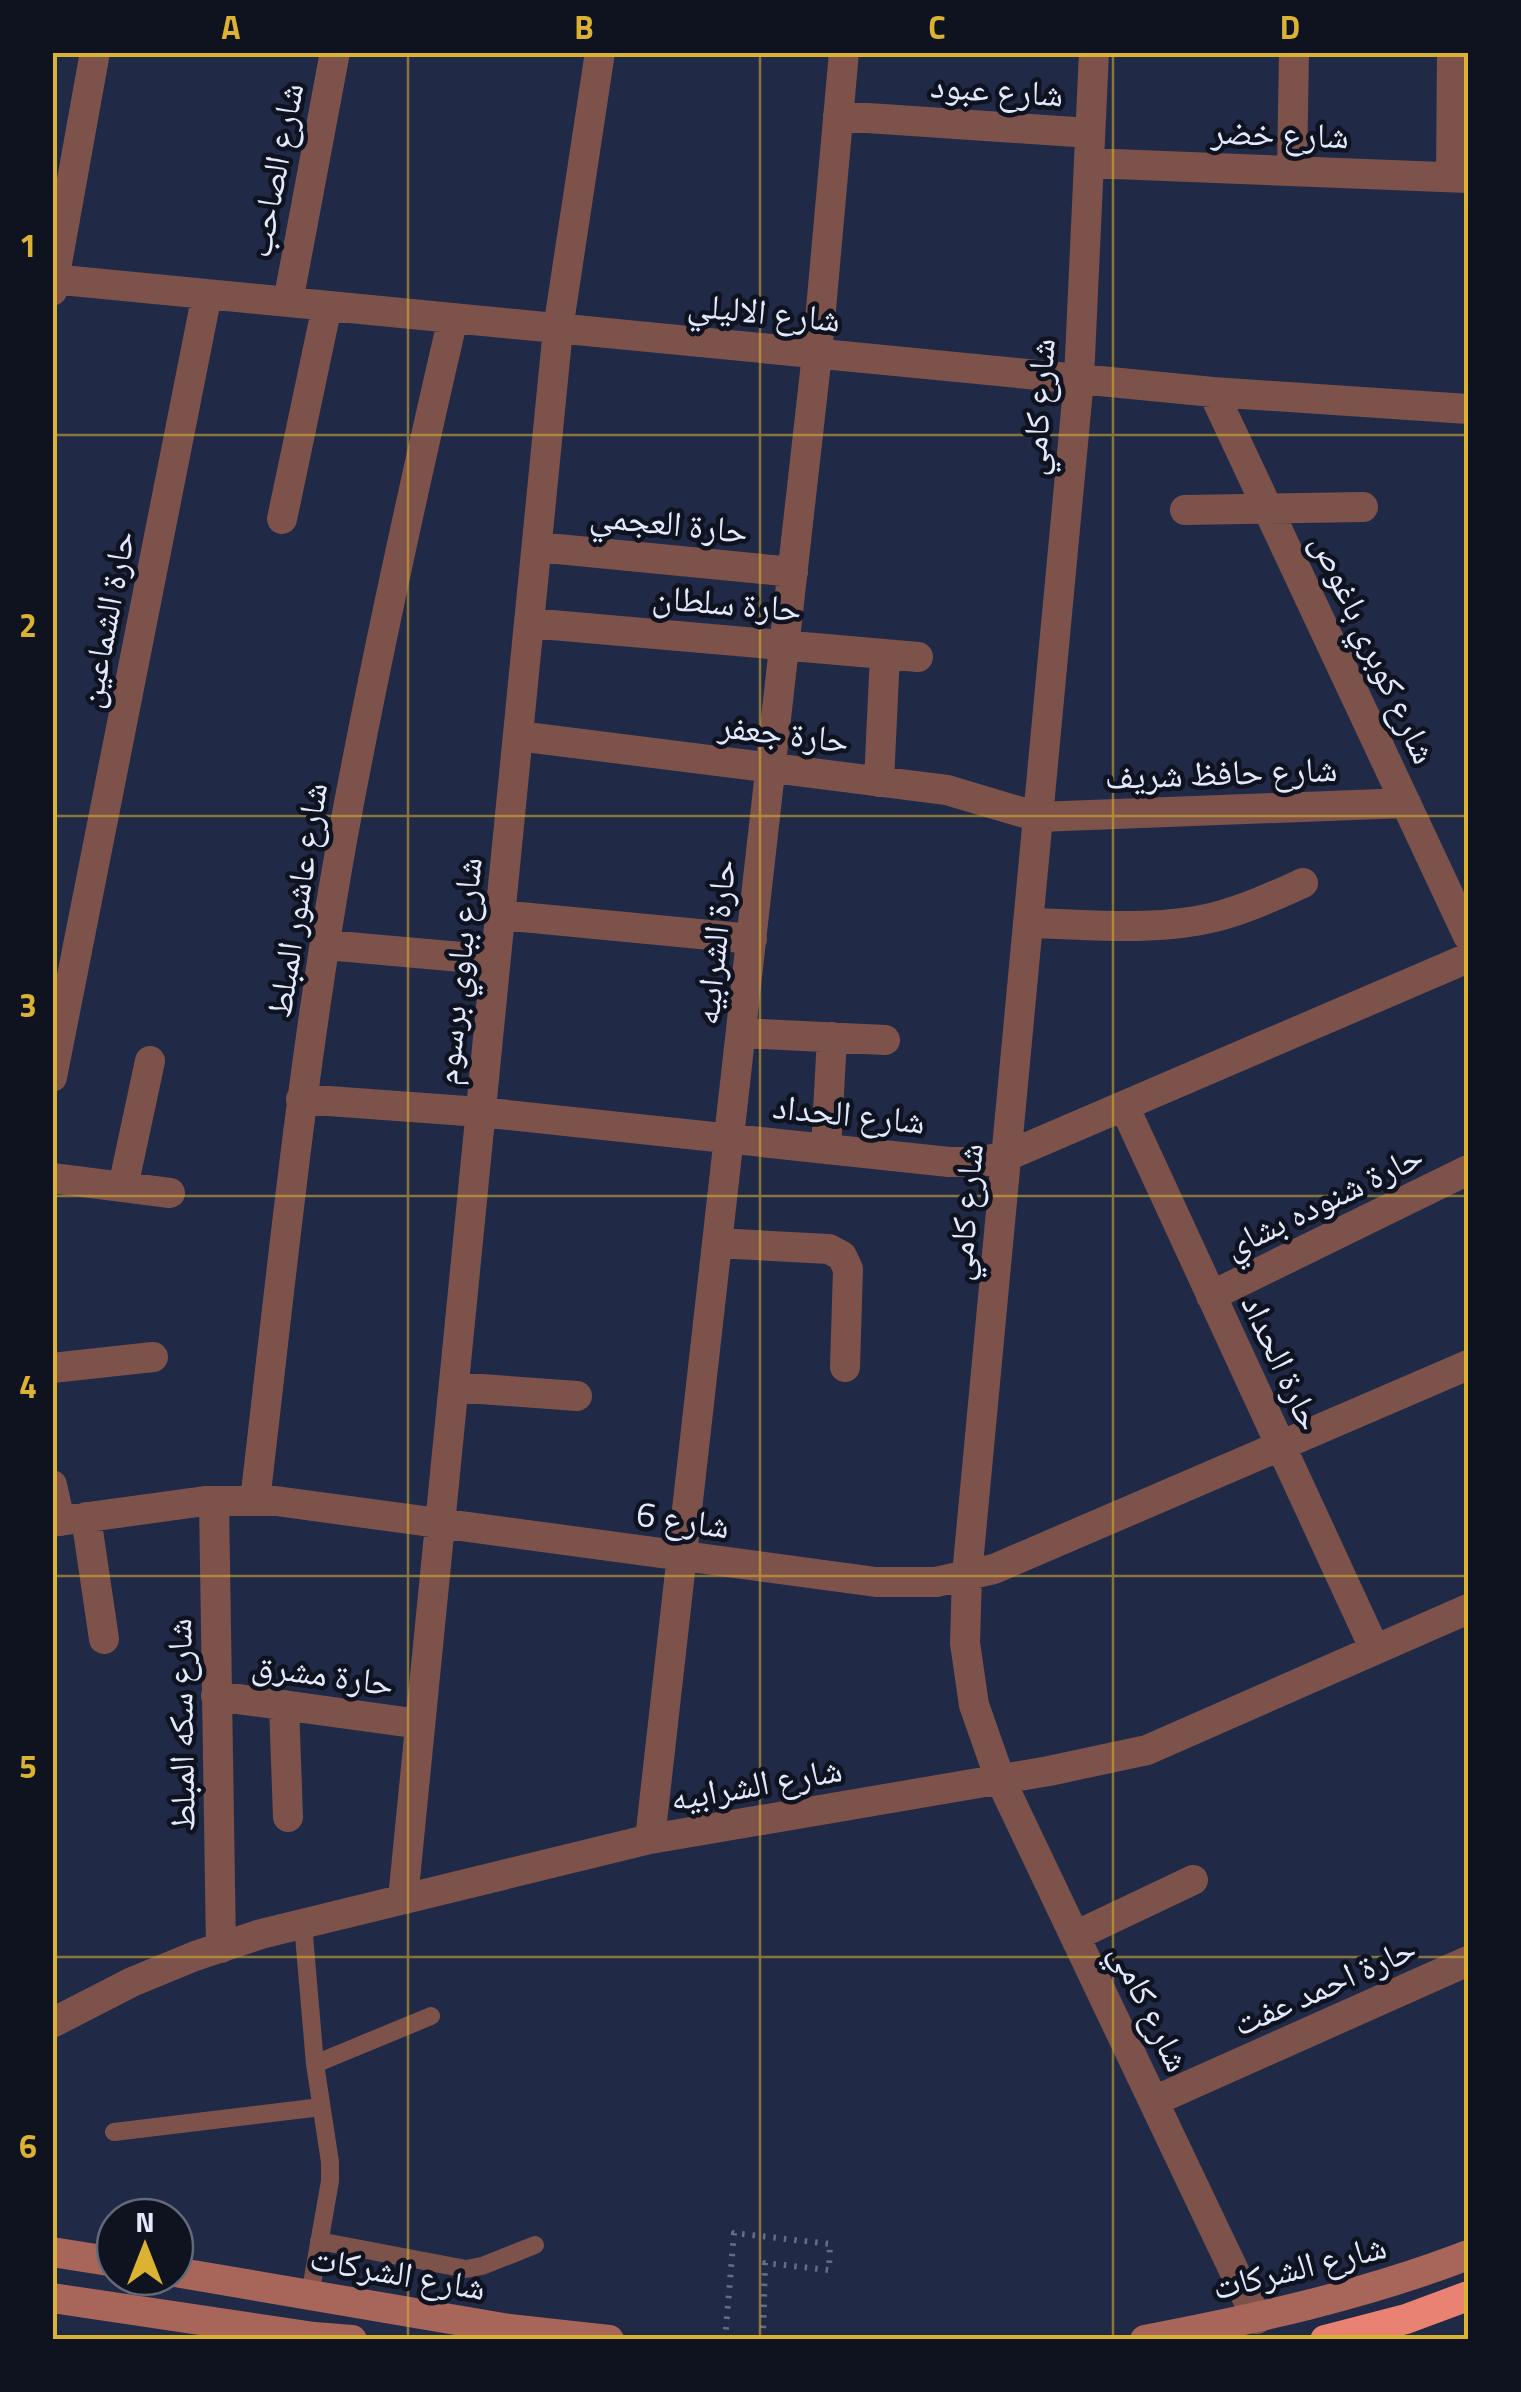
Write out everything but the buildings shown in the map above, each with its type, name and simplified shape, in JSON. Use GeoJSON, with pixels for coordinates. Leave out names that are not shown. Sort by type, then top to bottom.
{"type":"FeatureCollection","features":[{"type":"Feature","properties":{"kind":"highway"},"geometry":{"type":"LineString","coordinates":[[1325,2340],[1468,2296]]}},
{"type":"Feature","properties":{"kind":"main road"},"geometry":{"type":"LineString","coordinates":[[52,2252],[95,2259]]}},
{"type":"Feature","properties":{"kind":"main road","name":"شارع الشركات"},"geometry":{"type":"LineString","coordinates":[[1254,2329],[1468,2255]]}},
{"type":"Feature","properties":{"kind":"main road","name":"شارع الشركات"},"geometry":{"type":"LineString","coordinates":[[1145,2340],[1254,2329],[1363,2311],[1468,2274]]}},
{"type":"Feature","properties":{"kind":"main road","name":"شارع الشركات"},"geometry":{"type":"LineString","coordinates":[[195,2275],[509,2329],[608,2340]]}},
{"type":"Feature","properties":{"kind":"main road"},"geometry":{"type":"LineString","coordinates":[[52,2298],[352,2340]]}},
{"type":"Feature","properties":{"kind":"street"},"geometry":{"type":"LineString","coordinates":[[53,283],[95,52]]}},
{"type":"Feature","properties":{"kind":"street","name":"شارع الصاحب"},"geometry":{"type":"LineString","coordinates":[[288,302],[335,52]]}},
{"type":"Feature","properties":{"kind":"street","name":"شارع بباوي برسوم"},"geometry":{"type":"LineString","coordinates":[[403,1900],[558,329],[600,52]]}},
{"type":"Feature","properties":{"kind":"street","name":"حارة الشرابيه"},"geometry":{"type":"LineString","coordinates":[[650,1839],[818,354],[844,52]]}},
{"type":"Feature","properties":{"kind":"street","name":"شارع كامي"},"geometry":{"type":"LineString","coordinates":[[1094,52],[1079,379],[967,1575],[965,1643],[974,1705],[1000,1779],[1154,2102],[1254,2329]]}},
{"type":"Feature","properties":{"kind":"street"},"geometry":{"type":"LineString","coordinates":[[1292,170],[1294,52]]}},
{"type":"Feature","properties":{"kind":"street"},"geometry":{"type":"LineString","coordinates":[[1452,52],[1460,178]]}},
{"type":"Feature","properties":{"kind":"street","name":"شارع عبود"},"geometry":{"type":"LineString","coordinates":[[838,116],[1090,148]]}},
{"type":"Feature","properties":{"kind":"street","name":"شارع خضر"},"geometry":{"type":"LineString","coordinates":[[1090,148],[1292,170],[1460,178]]}},
{"type":"Feature","properties":{"kind":"street","name":"شارع الاليلي"},"geometry":{"type":"LineString","coordinates":[[53,283],[207,294],[1213,392],[1468,410]]}},
{"type":"Feature","properties":{"kind":"street","name":"حارة الشماعين"},"geometry":{"type":"LineString","coordinates":[[52,1077],[207,294]]}},
{"type":"Feature","properties":{"kind":"street"},"geometry":{"type":"LineString","coordinates":[[282,519],[327,306]]}},
{"type":"Feature","properties":{"kind":"street","name":"شارع عاشور المبلط"},"geometry":{"type":"LineString","coordinates":[[255,1502],[302,1099],[343,838],[393,577],[453,318]]}},
{"type":"Feature","properties":{"kind":"street","name":"شارع كوبري باغوص"},"geometry":{"type":"LineString","coordinates":[[1213,392],[1468,936]]}},
{"type":"Feature","properties":{"kind":"street"},"geometry":{"type":"LineString","coordinates":[[1185,510],[1363,507]]}},
{"type":"Feature","properties":{"kind":"street","name":"حارة العجمي"},"geometry":{"type":"LineString","coordinates":[[537,547],[793,572]]}},
{"type":"Feature","properties":{"kind":"street","name":"حارة سلطان"},"geometry":{"type":"LineString","coordinates":[[529,622],[918,656]]}},
{"type":"Feature","properties":{"kind":"street"},"geometry":{"type":"LineString","coordinates":[[879,782],[885,654]]}},
{"type":"Feature","properties":{"kind":"street","name":"حارة جعفر"},"geometry":{"type":"LineString","coordinates":[[518,736],[946,790],[1038,817]]}},
{"type":"Feature","properties":{"kind":"street","name":"شارع حافظ شريف"},"geometry":{"type":"LineString","coordinates":[[1038,817],[1406,803]]}},
{"type":"Feature","properties":{"kind":"street"},"geometry":{"type":"LineString","coordinates":[[1028,923],[1164,925],[1213,917],[1303,884]]}},
{"type":"Feature","properties":{"kind":"street"},"geometry":{"type":"LineString","coordinates":[[500,915],[752,939]]}},
{"type":"Feature","properties":{"kind":"street"},"geometry":{"type":"LineString","coordinates":[[326,945],[496,960]]}},
{"type":"Feature","properties":{"kind":"street","name":"شارع الحداد"},"geometry":{"type":"LineString","coordinates":[[302,1099],[480,1112],[978,1162],[1007,1156],[1468,958]]}},
{"type":"Feature","properties":{"kind":"street"},"geometry":{"type":"LineString","coordinates":[[741,1033],[885,1040]]}},
{"type":"Feature","properties":{"kind":"street"},"geometry":{"type":"LineString","coordinates":[[826,1149],[832,1037]]}},
{"type":"Feature","properties":{"kind":"street"},"geometry":{"type":"LineString","coordinates":[[123,1187],[150,1061]]}},
{"type":"Feature","properties":{"kind":"street","name":"حارة الحداد"},"geometry":{"type":"LineString","coordinates":[[1124,1106],[1375,1650]]}},
{"type":"Feature","properties":{"kind":"street","name":"حارة شنوده بشاي"},"geometry":{"type":"LineString","coordinates":[[1212,1296],[1468,1170]]}},
{"type":"Feature","properties":{"kind":"street"},"geometry":{"type":"LineString","coordinates":[[52,1178],[170,1193]]}},
{"type":"Feature","properties":{"kind":"street"},"geometry":{"type":"LineString","coordinates":[[717,1243],[829,1249],[842,1256],[848,1269],[845,1366]]}},
{"type":"Feature","properties":{"kind":"street"},"geometry":{"type":"LineString","coordinates":[[52,1368],[153,1357]]}},
{"type":"Feature","properties":{"kind":"street","name":"شارع 6"},"geometry":{"type":"LineString","coordinates":[[66,1520],[214,1501],[276,1502],[876,1582],[936,1582],[994,1569],[1468,1365]]}},
{"type":"Feature","properties":{"kind":"street"},"geometry":{"type":"LineString","coordinates":[[454,1387],[577,1396]]}},
{"type":"Feature","properties":{"kind":"street"},"geometry":{"type":"LineString","coordinates":[[52,1485],[104,1640]]}},
{"type":"Feature","properties":{"kind":"street","name":"شارع سكه المبلط"},"geometry":{"type":"LineString","coordinates":[[214,1501],[221,1948]]}},
{"type":"Feature","properties":{"kind":"street","name":"شارع الشرابيه"},"geometry":{"type":"LineString","coordinates":[[52,2023],[132,1982],[261,1934],[650,1839],[1098,1762],[1146,1750],[1468,1609]]}},
{"type":"Feature","properties":{"kind":"street","name":"حارة مشرق"},"geometry":{"type":"LineString","coordinates":[[216,1696],[420,1724]]}},
{"type":"Feature","properties":{"kind":"street"},"geometry":{"type":"LineString","coordinates":[[284,1705],[288,1816]]}},
{"type":"Feature","properties":{"kind":"street"},"geometry":{"type":"LineString","coordinates":[[1075,1936],[1193,1880]]}},
{"type":"Feature","properties":{"kind":"street","name":"حارة احمد عفت"},"geometry":{"type":"LineString","coordinates":[[1154,2102],[1468,1961]]}},
{"type":"Feature","properties":{"kind":"lane"},"geometry":{"type":"LineString","coordinates":[[303,1924],[315,2064],[330,2162],[310,2295]]}},
{"type":"Feature","properties":{"kind":"lane"},"geometry":{"type":"LineString","coordinates":[[315,2064],[430,2016]]}},
{"type":"Feature","properties":{"kind":"lane"},"geometry":{"type":"LineString","coordinates":[[114,2132],[321,2108]]}},
{"type":"Feature","properties":{"kind":"lane"},"geometry":{"type":"LineString","coordinates":[[319,2241],[466,2269],[536,2246]]}},
{"type":"Feature","properties":{"kind":"path"},"geometry":{"type":"LineString","coordinates":[[725,2340],[734,2232],[830,2244],[828,2270],[765,2263],[762,2340]]}}]}
